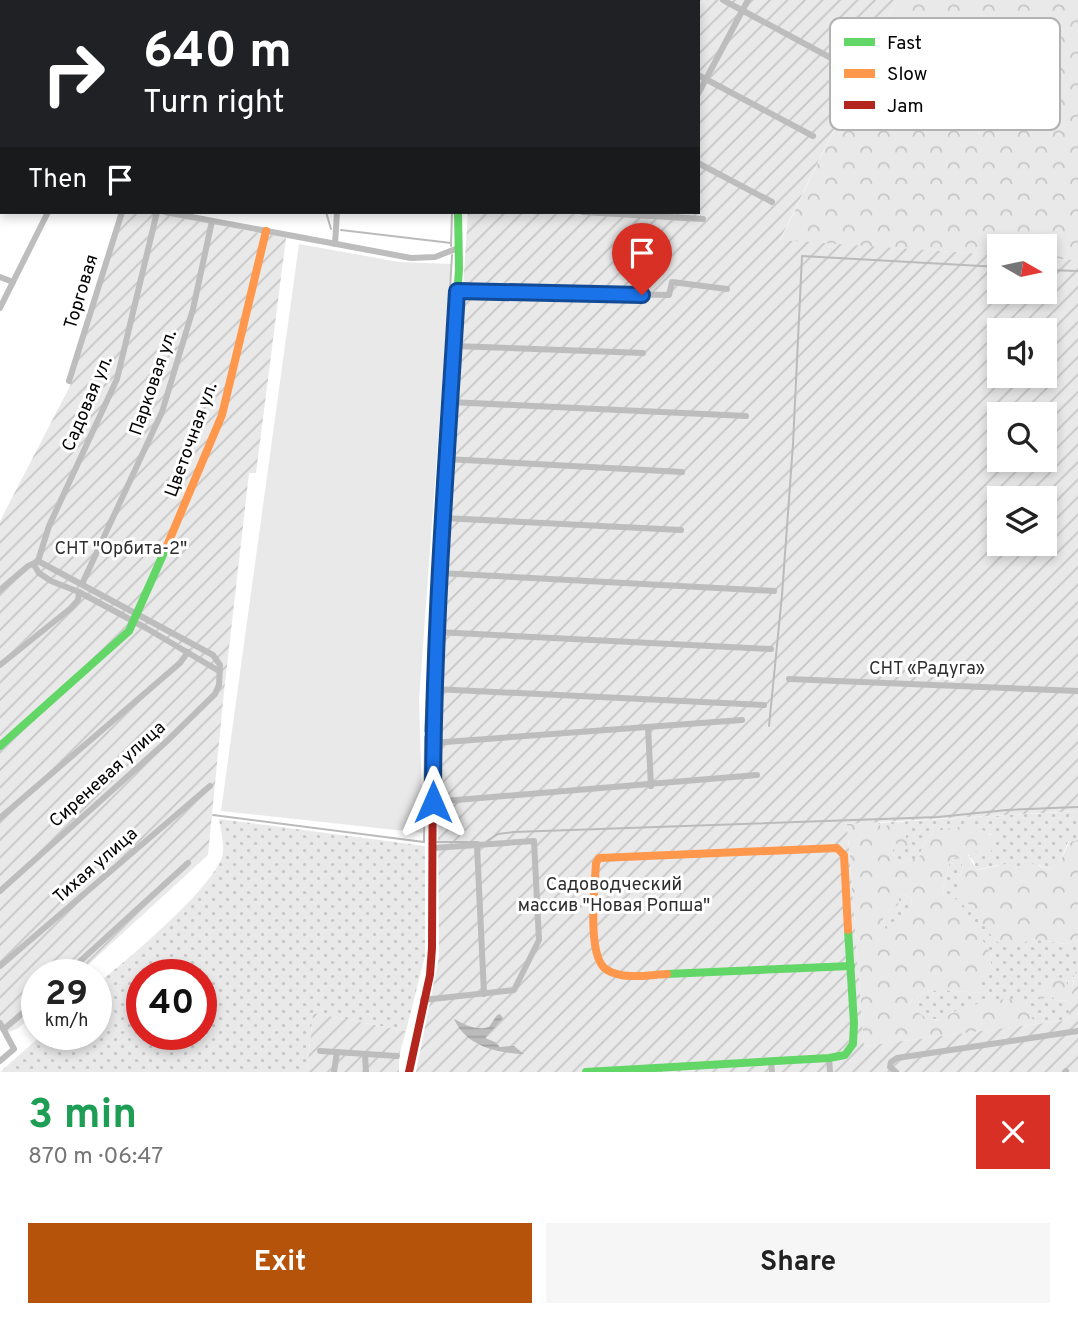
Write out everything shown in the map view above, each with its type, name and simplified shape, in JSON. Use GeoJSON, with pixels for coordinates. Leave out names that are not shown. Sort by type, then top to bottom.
{"type":"FeatureCollection","features":[{"type":"Feature","properties":{"kind":"street"},"geometry":{"type":"LineString","coordinates":[[723,0],[830,57]]}},
{"type":"Feature","properties":{"kind":"street"},"geometry":{"type":"LineString","coordinates":[[700,90],[748,0]]}},
{"type":"Feature","properties":{"kind":"street"},"geometry":{"type":"LineString","coordinates":[[700,76],[813,136]]}},
{"type":"Feature","properties":{"kind":"street"},"geometry":{"type":"LineString","coordinates":[[700,164],[772,202]]}},
{"type":"Feature","properties":{"kind":"street"},"geometry":{"type":"LineString","coordinates":[[0,308],[47,214]]}},
{"type":"Feature","properties":{"kind":"street","name":"Торговая"},"geometry":{"type":"LineString","coordinates":[[69,381],[121,214]]}},
{"type":"Feature","properties":{"kind":"street","name":"Садовая ул."},"geometry":{"type":"LineString","coordinates":[[36,563],[49,526],[117,379],[157,214]]}},
{"type":"Feature","properties":{"kind":"street"},"geometry":{"type":"LineString","coordinates":[[188,214],[212,221],[411,258],[435,257],[458,248]]}},
{"type":"Feature","properties":{"kind":"street"},"geometry":{"type":"LineString","coordinates":[[335,244],[337,214]]}},
{"type":"Feature","properties":{"kind":"street"},"geometry":{"type":"LineString","coordinates":[[409,1072],[430,975],[432,948],[432,743],[439,573],[457,291],[458,214]]}},
{"type":"Feature","properties":{"kind":"street"},"geometry":{"type":"LineString","coordinates":[[617,214],[703,219]]}},
{"type":"Feature","properties":{"kind":"street","name":"Парковая ул."},"geometry":{"type":"LineString","coordinates":[[82,584],[162,412],[193,309],[212,221]]}},
{"type":"Feature","properties":{"kind":"street","name":"Цветочная ул."},"geometry":{"type":"LineString","coordinates":[[0,746],[129,631],[134,623],[222,415],[266,231]]}},
{"type":"Feature","properties":{"kind":"street"},"geometry":{"type":"LineString","coordinates":[[0,277],[13,282]]}},
{"type":"Feature","properties":{"kind":"street"},"geometry":{"type":"LineString","coordinates":[[457,291],[669,295],[672,282],[727,289]]}},
{"type":"Feature","properties":{"kind":"street"},"geometry":{"type":"LineString","coordinates":[[454,346],[643,353]]}},
{"type":"Feature","properties":{"kind":"street"},"geometry":{"type":"LineString","coordinates":[[449,402],[746,416]]}},
{"type":"Feature","properties":{"kind":"street"},"geometry":{"type":"LineString","coordinates":[[446,459],[682,472]]}},
{"type":"Feature","properties":{"kind":"street"},"geometry":{"type":"LineString","coordinates":[[443,518],[681,530]]}},
{"type":"Feature","properties":{"kind":"street"},"geometry":{"type":"LineString","coordinates":[[0,590],[28,566],[36,563],[139,613],[212,655],[220,665],[219,671],[79,592],[51,581],[39,573],[36,563]]}},
{"type":"Feature","properties":{"kind":"street"},"geometry":{"type":"LineString","coordinates":[[439,573],[774,591]]}},
{"type":"Feature","properties":{"kind":"street"},"geometry":{"type":"LineString","coordinates":[[0,665],[71,608],[78,600],[79,592]]}},
{"type":"Feature","properties":{"kind":"street"},"geometry":{"type":"LineString","coordinates":[[436,632],[771,649]]}},
{"type":"Feature","properties":{"kind":"street"},"geometry":{"type":"LineString","coordinates":[[0,818],[180,663],[188,652]]}},
{"type":"Feature","properties":{"kind":"street","name":"Сиреневая улица"},"geometry":{"type":"LineString","coordinates":[[0,891],[167,741],[215,694],[219,685],[219,671]]}},
{"type":"Feature","properties":{"kind":"street"},"geometry":{"type":"LineString","coordinates":[[789,679],[1078,691]]}},
{"type":"Feature","properties":{"kind":"street"},"geometry":{"type":"LineString","coordinates":[[434,689],[764,705]]}},
{"type":"Feature","properties":{"kind":"street"},"geometry":{"type":"LineString","coordinates":[[432,743],[742,720]]}},
{"type":"Feature","properties":{"kind":"street"},"geometry":{"type":"LineString","coordinates":[[648,727],[651,786]]}},
{"type":"Feature","properties":{"kind":"street"},"geometry":{"type":"LineString","coordinates":[[433,802],[651,786],[757,775]]}},
{"type":"Feature","properties":{"kind":"street","name":"Тихая улица"},"geometry":{"type":"LineString","coordinates":[[0,966],[210,786]]}},
{"type":"Feature","properties":{"kind":"street"},"geometry":{"type":"LineString","coordinates":[[423,1000],[514,990],[539,940],[534,841],[433,848]]}},
{"type":"Feature","properties":{"kind":"street"},"geometry":{"type":"LineString","coordinates":[[477,846],[484,994]]}},
{"type":"Feature","properties":{"kind":"street"},"geometry":{"type":"LineString","coordinates":[[586,1072],[712,1069],[829,1058],[845,1055],[853,1044],[851,966],[844,855],[836,848],[599,858],[596,863],[595,944],[600,965],[610,972],[625,976],[851,966]]}},
{"type":"Feature","properties":{"kind":"street"},"geometry":{"type":"LineString","coordinates":[[83,959],[188,863]]}},
{"type":"Feature","properties":{"kind":"street"},"geometry":{"type":"LineString","coordinates":[[0,1061],[15,1049],[2,1026],[21,1012]]}},
{"type":"Feature","properties":{"kind":"street"},"geometry":{"type":"LineString","coordinates":[[896,1072],[890,1067],[891,1062],[897,1058],[1078,1031]]}},
{"type":"Feature","properties":{"kind":"street"},"geometry":{"type":"LineString","coordinates":[[320,1051],[397,1056]]}},
{"type":"Feature","properties":{"kind":"street"},"geometry":{"type":"LineString","coordinates":[[334,1072],[337,1052]]}},
{"type":"Feature","properties":{"kind":"street"},"geometry":{"type":"LineString","coordinates":[[365,1054],[366,1072]]}},
{"type":"Feature","properties":{"kind":"street"},"geometry":{"type":"LineString","coordinates":[[829,1058],[830,1072]]}},
{"type":"Feature","properties":{"kind":"street"},"geometry":{"type":"LineString","coordinates":[[771,1062],[772,1072]]}},
{"type":"Feature","properties":{"kind":"green space","name":"Садоводческий массив \"Новая Ропша\""},"geometry":{"type":"Polygon","coordinates":[[[700,0],[897,0],[888,18],[830,18],[830,130],[834,130],[780,240],[987,254],[987,304],[1057,304],[1057,259],[1078,260],[1078,811],[847,824],[864,1046],[1068,1020],[1075,972],[1078,972],[1078,1072],[416,1072],[439,957],[437,686],[468,214],[700,214],[700,0]]]}},
{"type":"Feature","properties":{"kind":"green space"},"geometry":{"type":"Polygon","coordinates":[[[897,0],[1078,0],[1078,260],[1057,259],[1057,234],[987,234],[987,254],[780,241],[834,130],[1060,130],[1060,18],[888,18],[897,0]]]}},
{"type":"Feature","properties":{"kind":"green space","name":"СНТ \"Орбита-2\""},"geometry":{"type":"Polygon","coordinates":[[[123,214],[163,214],[286,238],[256,473],[249,473],[208,855],[94,959],[21,959],[21,1026],[3,1034],[0,1030],[0,521],[70,386],[123,214]]]}},
{"type":"Feature","properties":{"kind":"green space"},"geometry":{"type":"Polygon","coordinates":[[[299,244],[399,262],[451,264],[419,700],[423,833],[221,811],[299,244]]]}},
{"type":"Feature","properties":{"kind":"green space"},"geometry":{"type":"Polygon","coordinates":[[[1078,811],[1078,840],[1068,842],[1059,865],[1049,869],[1039,865],[1020,868],[998,865],[976,870],[968,854],[970,850],[988,847],[1001,835],[945,830],[934,831],[924,844],[919,857],[902,863],[895,857],[893,848],[894,842],[899,844],[906,838],[904,829],[881,827],[878,823],[1078,811]]]}},
{"type":"Feature","properties":{"kind":"green space"},"geometry":{"type":"Polygon","coordinates":[[[219,819],[425,846],[425,956],[406,1031],[313,1013],[307,1072],[0,1072],[25,1050],[112,1050],[112,972],[126,961],[126,1050],[217,1050],[217,959],[128,959],[201,888],[222,857],[219,819]]]}},
{"type":"Feature","properties":{"kind":"green space"},"geometry":{"type":"Polygon","coordinates":[[[878,822],[881,827],[893,825],[904,829],[908,845],[905,849],[894,842],[893,848],[895,857],[902,863],[919,857],[924,844],[934,831],[971,827],[984,830],[990,835],[999,831],[1001,835],[990,853],[970,851],[968,855],[977,870],[1010,863],[1020,868],[1031,863],[1049,869],[1059,865],[1069,842],[1078,840],[1078,939],[1066,944],[1031,939],[1012,949],[995,941],[960,892],[957,881],[963,868],[960,859],[951,857],[943,889],[944,897],[959,901],[992,956],[990,968],[982,977],[979,992],[933,991],[908,1004],[927,1018],[938,1019],[982,1003],[1014,999],[1029,1004],[1029,1015],[1037,1024],[864,1046],[847,824],[878,822]],[[900,894],[898,905],[883,919],[885,928],[890,933],[895,923],[901,920],[901,912],[912,904],[911,897],[900,894]]]}},
{"type":"Feature","properties":{"kind":"green space"},"geometry":{"type":"Polygon","coordinates":[[[951,857],[960,859],[963,868],[957,881],[1031,939],[1066,944],[1078,939],[1078,972],[1069,979],[1068,986],[1050,983],[1042,988],[1056,1000],[1071,1001],[1068,1020],[1037,1024],[1029,1015],[956,1011],[944,1019],[927,1019],[908,1004],[916,997],[933,991],[979,992],[982,977],[990,968],[992,956],[959,902],[952,897],[944,898],[943,889],[951,857]]]}},
{"type":"Feature","properties":{"kind":"green space"},"geometry":{"type":"Polygon","coordinates":[[[900,894],[911,897],[912,904],[890,934],[883,919],[898,904],[900,894]]]}},
{"type":"Feature","properties":{"kind":"green space"},"geometry":{"type":"Polygon","coordinates":[[[1056,977],[1063,978],[1068,985],[1069,979],[1074,977],[1071,1001],[1056,1000],[1050,995],[1039,1001],[1036,993],[1056,977]]]}},
{"type":"Feature","properties":{"kind":"green space"},"geometry":{"type":"Polygon","coordinates":[[[313,1013],[406,1031],[399,1056],[399,1072],[307,1072],[313,1013]]]}},
{"type":"Feature","properties":{"kind":"shaded area"},"geometry":{"type":"Polygon","coordinates":[[[500,1014],[503,1018],[485,1038],[500,1047],[514,1046],[524,1054],[493,1050],[474,1042],[459,1028],[454,1019],[471,1027],[484,1028],[489,1027],[500,1014]]]}},
{"type":"Feature","properties":{"kind":"waterway"},"geometry":{"type":"LineString","coordinates":[[327,214],[331,229]]}},
{"type":"Feature","properties":{"kind":"waterway"},"geometry":{"type":"LineString","coordinates":[[451,246],[452,214]]}},
{"type":"Feature","properties":{"kind":"waterway"},"geometry":{"type":"LineString","coordinates":[[341,230],[451,243]]}},
{"type":"Feature","properties":{"kind":"waterway"},"geometry":{"type":"LineString","coordinates":[[425,731],[452,255]]}},
{"type":"Feature","properties":{"kind":"waterway"},"geometry":{"type":"LineString","coordinates":[[769,726],[793,444],[802,256],[987,266]]}},
{"type":"Feature","properties":{"kind":"waterway"},"geometry":{"type":"LineString","coordinates":[[1057,270],[1078,271]]}},
{"type":"Feature","properties":{"kind":"waterway"},"geometry":{"type":"LineString","coordinates":[[213,815],[424,842],[425,737]]}},
{"type":"Feature","properties":{"kind":"waterway"},"geometry":{"type":"LineString","coordinates":[[487,841],[498,834],[514,832],[938,817],[1078,807]]}},
{"type":"Feature","properties":{"kind":"waterway"},"geometry":{"type":"LineString","coordinates":[[437,842],[478,842]]}},
{"type":"Feature","properties":{"kind":"traffic: fast"},"geometry":{"type":"LineString","coordinates":[[433,720],[459,269],[458,214]]}},
{"type":"Feature","properties":{"kind":"traffic: fast"},"geometry":{"type":"LineString","coordinates":[[0,746],[129,631],[166,548]]}},
{"type":"Feature","properties":{"kind":"traffic: fast"},"geometry":{"type":"LineString","coordinates":[[586,1072],[845,1055],[853,1044],[854,1023],[848,930]]}},
{"type":"Feature","properties":{"kind":"traffic: fast"},"geometry":{"type":"LineString","coordinates":[[667,974],[851,966]]}},
{"type":"Feature","properties":{"kind":"traffic: slow"},"geometry":{"type":"LineString","coordinates":[[166,548],[222,415],[266,231]]}},
{"type":"Feature","properties":{"kind":"traffic: slow"},"geometry":{"type":"LineString","coordinates":[[667,974],[621,975],[607,970],[600,963],[593,920],[596,863],[599,858],[837,848],[844,855],[848,930]]}},
{"type":"Feature","properties":{"kind":"traffic: jam"},"geometry":{"type":"LineString","coordinates":[[409,1072],[430,975],[432,948],[433,720]]}},
{"type":"Feature","properties":{"kind":"route"},"geometry":{"type":"LineString","coordinates":[[433,802],[432,735],[436,632],[457,291],[642,295]]}},
{"type":"Feature","properties":{"kind":"park label","name":"СНТ «Радуга»"},"geometry":{"type":"Point","coordinates":[927,669]}}]}
